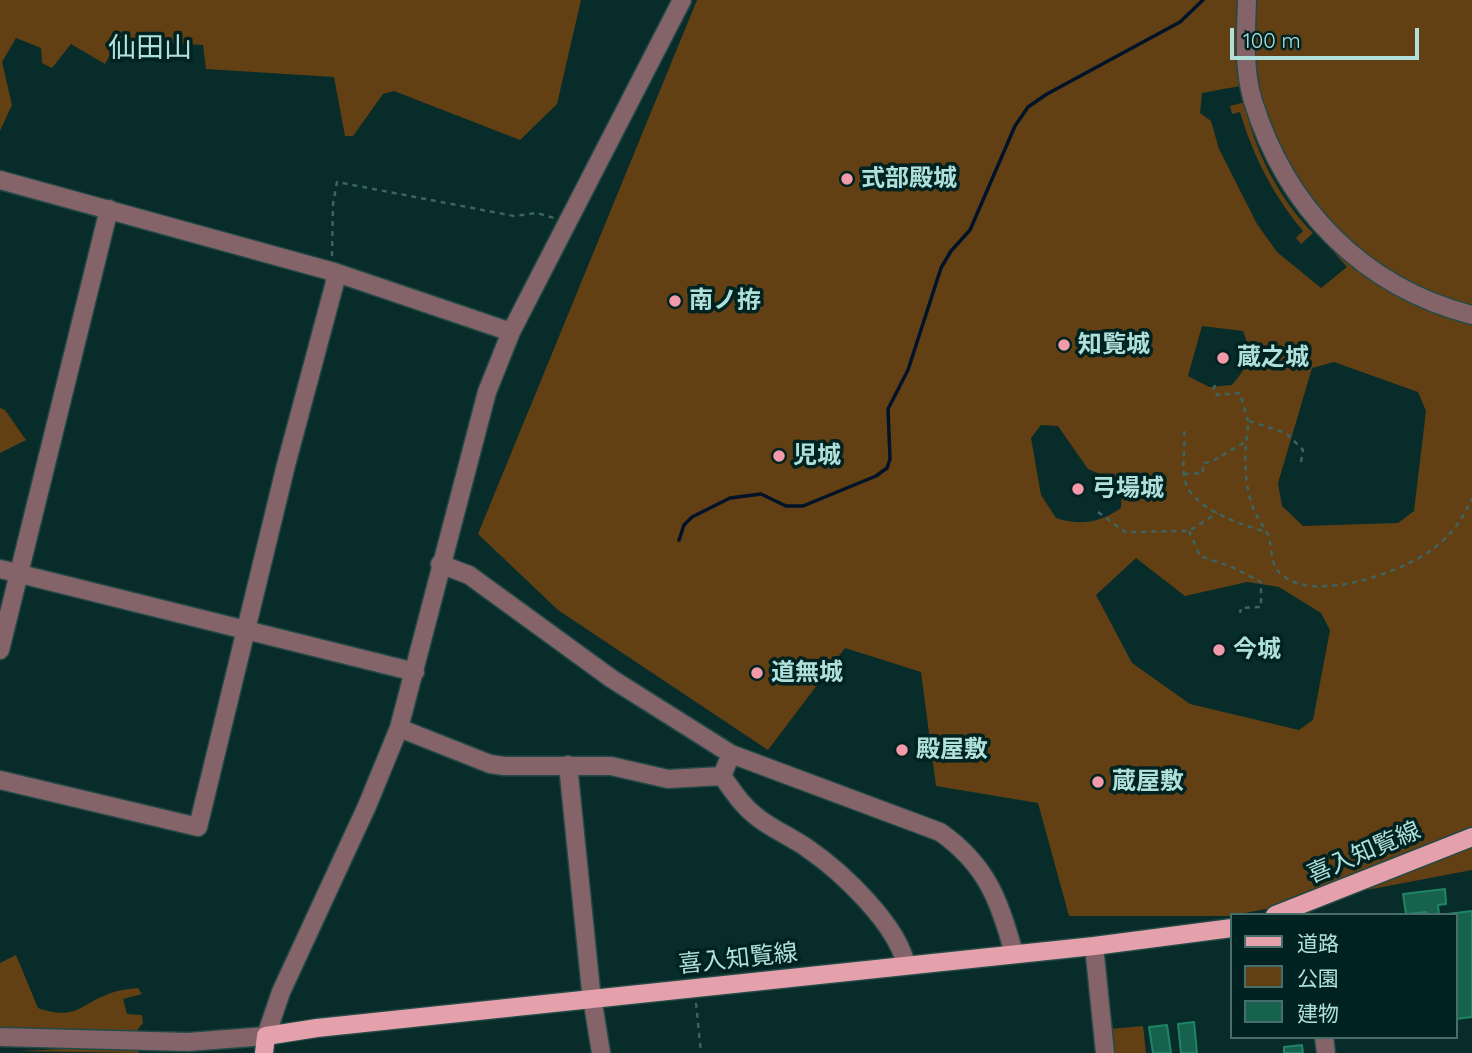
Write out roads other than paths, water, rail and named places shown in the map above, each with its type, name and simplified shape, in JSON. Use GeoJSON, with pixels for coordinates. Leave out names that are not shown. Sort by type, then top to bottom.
{"type":"FeatureCollection","features":[{"type":"Feature","properties":{"kind":"main road","name":"喜入知覧線"},"geometry":{"type":"LineString","coordinates":[[1287,913],[1310,909],[1472,837]]}},
{"type":"Feature","properties":{"kind":"main road","name":"喜入知覧線"},"geometry":{"type":"LineString","coordinates":[[265,1044],[592,999],[1094,946],[1230,928]]}},
{"type":"Feature","properties":{"kind":"street"},"geometry":{"type":"LineString","coordinates":[[0,1037],[265,1044],[281,992],[367,806],[399,728],[475,428],[511,332],[682,0]]}},
{"type":"Feature","properties":{"kind":"street"},"geometry":{"type":"LineString","coordinates":[[1247,0],[1245,43],[1253,100],[1272,148],[1310,213],[1349,254],[1421,299],[1472,315]]}},
{"type":"Feature","properties":{"kind":"street"},"geometry":{"type":"LineString","coordinates":[[0,180],[334,272],[511,332]]}},
{"type":"Feature","properties":{"kind":"street"},"geometry":{"type":"LineString","coordinates":[[0,650],[8,571],[65,395],[109,209]]}},
{"type":"Feature","properties":{"kind":"street"},"geometry":{"type":"LineString","coordinates":[[0,780],[198,827],[286,465],[335,282],[334,272]]}},
{"type":"Feature","properties":{"kind":"street"},"geometry":{"type":"LineString","coordinates":[[440,564],[469,575],[611,679],[731,754],[940,832],[962,848],[988,882],[1003,914],[1014,954]]}},
{"type":"Feature","properties":{"kind":"street"},"geometry":{"type":"LineString","coordinates":[[8,571],[415,672]]}},
{"type":"Feature","properties":{"kind":"street"},"geometry":{"type":"LineString","coordinates":[[399,728],[490,764],[611,766],[668,779],[722,776]]}},
{"type":"Feature","properties":{"kind":"street"},"geometry":{"type":"LineString","coordinates":[[722,776],[731,754]]}},
{"type":"Feature","properties":{"kind":"street"},"geometry":{"type":"LineString","coordinates":[[568,765],[592,999],[601,1053]]}},
{"type":"Feature","properties":{"kind":"street"},"geometry":{"type":"LineString","coordinates":[[722,776],[744,806],[756,817],[810,850],[848,883],[892,932],[903,951],[906,965]]}},
{"type":"Feature","properties":{"kind":"street"},"geometry":{"type":"LineString","coordinates":[[1094,946],[1105,1053]]}},
{"type":"Feature","properties":{"kind":"waterway"},"geometry":{"type":"LineString","coordinates":[[679,540],[684,525],[692,517],[730,498],[761,494],[786,506],[803,506],[876,476],[887,468],[890,459],[888,409],[908,370],[941,268],[951,251],[970,230],[1015,126],[1028,107],[1047,94],[1180,22],[1203,0]]}},
{"type":"Feature","properties":{"kind":"place","name":"式部殿城"},"geometry":{"type":"Point","coordinates":[847,179]}},
{"type":"Feature","properties":{"kind":"place","name":"南ノ拵"},"geometry":{"type":"Point","coordinates":[675,301]}},
{"type":"Feature","properties":{"kind":"place","name":"知覧城"},"geometry":{"type":"Point","coordinates":[1064,345]}},
{"type":"Feature","properties":{"kind":"place","name":"蔵之城"},"geometry":{"type":"Point","coordinates":[1223,358]}},
{"type":"Feature","properties":{"kind":"place","name":"児城"},"geometry":{"type":"Point","coordinates":[779,456]}},
{"type":"Feature","properties":{"kind":"place","name":"弓場城"},"geometry":{"type":"Point","coordinates":[1078,489]}},
{"type":"Feature","properties":{"kind":"place","name":"今城"},"geometry":{"type":"Point","coordinates":[1219,650]}},
{"type":"Feature","properties":{"kind":"place","name":"道無城"},"geometry":{"type":"Point","coordinates":[757,673]}},
{"type":"Feature","properties":{"kind":"place","name":"殿屋敷"},"geometry":{"type":"Point","coordinates":[902,750]}},
{"type":"Feature","properties":{"kind":"place","name":"蔵屋敷"},"geometry":{"type":"Point","coordinates":[1098,782]}},
{"type":"Feature","properties":{"kind":"district","name":"仙田山"},"geometry":{"type":"Point","coordinates":[150,49]}}]}
